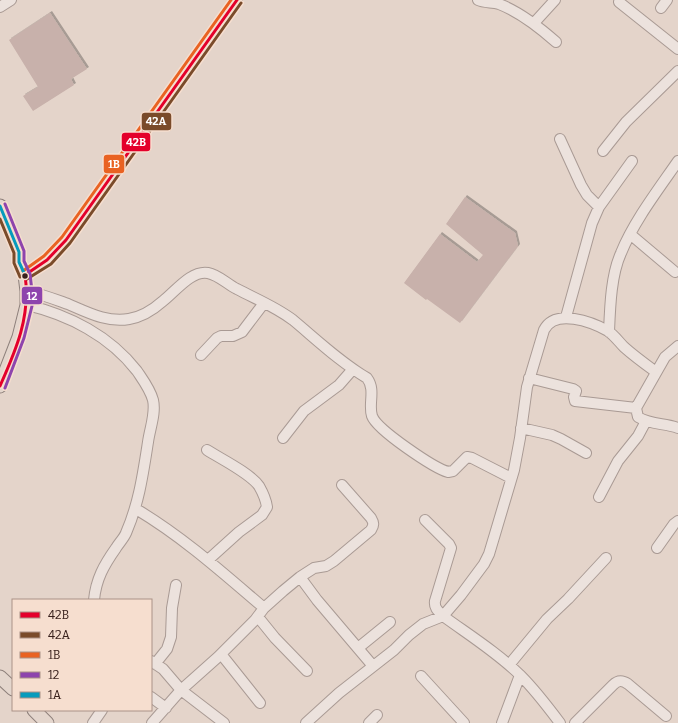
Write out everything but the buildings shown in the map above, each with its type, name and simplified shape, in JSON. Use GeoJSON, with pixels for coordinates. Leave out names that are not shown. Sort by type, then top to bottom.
{"type":"FeatureCollection","features":[{"type":"Feature","properties":{"kind":"main road"},"geometry":{"type":"LineString","coordinates":[[0,206],[19,252],[19,262]]}},
{"type":"Feature","properties":{"kind":"main road"},"geometry":{"type":"LineString","coordinates":[[0,228],[10,254],[19,262],[25,275],[27,291],[27,305],[19,337],[0,386]]}},
{"type":"Feature","properties":{"kind":"main road"},"geometry":{"type":"LineString","coordinates":[[0,677],[12,688]]}},
{"type":"Feature","properties":{"kind":"main road"},"geometry":{"type":"LineString","coordinates":[[35,711],[47,723]]}},
{"type":"Feature","properties":{"kind":"street"},"geometry":{"type":"LineString","coordinates":[[0,7],[11,0]]}},
{"type":"Feature","properties":{"kind":"street"},"geometry":{"type":"LineString","coordinates":[[25,275],[42,266],[52,257],[66,240],[237,0]]}},
{"type":"Feature","properties":{"kind":"street"},"geometry":{"type":"LineString","coordinates":[[478,0],[498,4],[534,24],[556,42]]}},
{"type":"Feature","properties":{"kind":"street"},"geometry":{"type":"LineString","coordinates":[[534,24],[555,0]]}},
{"type":"Feature","properties":{"kind":"street"},"geometry":{"type":"LineString","coordinates":[[619,2],[678,49]]}},
{"type":"Feature","properties":{"kind":"street"},"geometry":{"type":"LineString","coordinates":[[603,151],[626,122],[678,71]]}},
{"type":"Feature","properties":{"kind":"street"},"geometry":{"type":"LineString","coordinates":[[560,139],[581,185],[587,195],[599,207]]}},
{"type":"Feature","properties":{"kind":"street"},"geometry":{"type":"LineString","coordinates":[[566,317],[592,223],[599,207],[632,161]]}},
{"type":"Feature","properties":{"kind":"street"},"geometry":{"type":"LineString","coordinates":[[609,332],[612,293],[620,254],[630,234],[678,161]]}},
{"type":"Feature","properties":{"kind":"street"},"geometry":{"type":"LineString","coordinates":[[630,234],[675,272]]}},
{"type":"Feature","properties":{"kind":"street"},"geometry":{"type":"LineString","coordinates":[[27,291],[46,296],[102,318],[118,320],[130,319],[163,302],[190,278],[203,273],[209,273],[292,320],[325,348],[367,378],[370,382],[372,390],[372,416],[382,430],[397,441],[445,472],[454,471],[467,457],[472,458],[512,478]]}},
{"type":"Feature","properties":{"kind":"street"},"geometry":{"type":"LineString","coordinates":[[201,354],[217,338],[233,336],[242,332],[264,303]]}},
{"type":"Feature","properties":{"kind":"street"},"geometry":{"type":"LineString","coordinates":[[27,305],[48,310],[89,329],[108,342],[127,359],[147,384],[153,400],[152,423],[136,509],[125,535],[101,570],[94,599]]}},
{"type":"Feature","properties":{"kind":"street"},"geometry":{"type":"LineString","coordinates":[[306,723],[339,693],[394,650],[423,624],[443,616],[462,595],[476,576],[489,554],[512,478],[529,378],[547,324],[554,320],[566,317],[587,323],[609,332],[629,351],[656,372]]}},
{"type":"Feature","properties":{"kind":"street"},"geometry":{"type":"LineString","coordinates":[[678,346],[665,357],[636,408],[638,417],[646,421],[678,428]]}},
{"type":"Feature","properties":{"kind":"street"},"geometry":{"type":"LineString","coordinates":[[283,438],[304,411],[339,385],[353,369]]}},
{"type":"Feature","properties":{"kind":"street"},"geometry":{"type":"LineString","coordinates":[[529,378],[573,389],[576,391],[574,397],[575,401],[636,408]]}},
{"type":"Feature","properties":{"kind":"street"},"geometry":{"type":"LineString","coordinates":[[599,497],[618,461],[638,436],[646,421]]}},
{"type":"Feature","properties":{"kind":"street"},"geometry":{"type":"LineString","coordinates":[[521,428],[556,437],[586,453]]}},
{"type":"Feature","properties":{"kind":"street"},"geometry":{"type":"LineString","coordinates":[[207,450],[239,470],[259,486],[267,507],[262,515],[239,532],[208,560]]}},
{"type":"Feature","properties":{"kind":"street"},"geometry":{"type":"LineString","coordinates":[[152,723],[181,690],[221,654],[258,617],[264,608],[300,577],[314,568],[326,566],[334,561],[365,535],[373,526],[374,523],[371,518],[342,485]]}},
{"type":"Feature","properties":{"kind":"street"},"geometry":{"type":"LineString","coordinates":[[136,509],[208,560],[264,608]]}},
{"type":"Feature","properties":{"kind":"street"},"geometry":{"type":"LineString","coordinates":[[425,520],[449,544],[451,548],[434,601],[436,609],[520,675],[560,723]]}},
{"type":"Feature","properties":{"kind":"street"},"geometry":{"type":"LineString","coordinates":[[657,548],[674,524],[678,521]]}},
{"type":"Feature","properties":{"kind":"street"},"geometry":{"type":"LineString","coordinates":[[509,665],[547,619],[606,558]]}},
{"type":"Feature","properties":{"kind":"street"},"geometry":{"type":"LineString","coordinates":[[300,577],[317,600],[373,666]]}},
{"type":"Feature","properties":{"kind":"street"},"geometry":{"type":"LineString","coordinates":[[176,586],[172,608],[171,638],[167,648],[153,663],[163,669],[181,690],[224,723]]}},
{"type":"Feature","properties":{"kind":"street"},"geometry":{"type":"LineString","coordinates":[[258,617],[275,638],[307,671]]}},
{"type":"Feature","properties":{"kind":"street"},"geometry":{"type":"LineString","coordinates":[[358,648],[390,622]]}},
{"type":"Feature","properties":{"kind":"street"},"geometry":{"type":"LineString","coordinates":[[221,654],[260,703]]}},
{"type":"Feature","properties":{"kind":"street"},"geometry":{"type":"LineString","coordinates":[[502,723],[520,675]]}},
{"type":"Feature","properties":{"kind":"street"},"geometry":{"type":"LineString","coordinates":[[421,676],[464,723]]}},
{"type":"Feature","properties":{"kind":"street"},"geometry":{"type":"LineString","coordinates":[[575,723],[617,681],[628,684],[666,716]]}},
{"type":"Feature","properties":{"kind":"street"},"geometry":{"type":"LineString","coordinates":[[152,698],[166,708]]}},
{"type":"Feature","properties":{"kind":"street"},"geometry":{"type":"LineString","coordinates":[[93,723],[101,711]]}},
{"type":"Feature","properties":{"kind":"street"},"geometry":{"type":"LineString","coordinates":[[369,723],[377,715]]}},
{"type":"Feature","properties":{"kind":"transit line","name":"1B"},"geometry":{"type":"LineString","coordinates":[[23,271],[44,256],[62,237],[231,0]]}},
{"type":"Feature","properties":{"kind":"transit line","name":"42B"},"geometry":{"type":"LineString","coordinates":[[25,275],[47,260],[66,240],[237,0]]}},
{"type":"Feature","properties":{"kind":"transit line","name":"42A"},"geometry":{"type":"LineString","coordinates":[[27,279],[51,264],[70,243],[241,3]]}},
{"type":"Feature","properties":{"kind":"transit line","name":"12"},"geometry":{"type":"LineString","coordinates":[[5,204],[24,251],[24,261],[30,274],[32,291],[32,306],[24,338],[5,388]]}},
{"type":"Feature","properties":{"kind":"transit line","name":"1A"},"geometry":{"type":"LineString","coordinates":[[0,206],[19,252],[19,262],[25,275]]}},
{"type":"Feature","properties":{"kind":"transit line","name":"42A"},"geometry":{"type":"LineString","coordinates":[[0,219],[14,253],[14,263],[20,277]]}},
{"type":"Feature","properties":{"kind":"transit line","name":"42B"},"geometry":{"type":"LineString","coordinates":[[0,386],[17,346],[24,319],[26,305],[25,275]]}}]}
